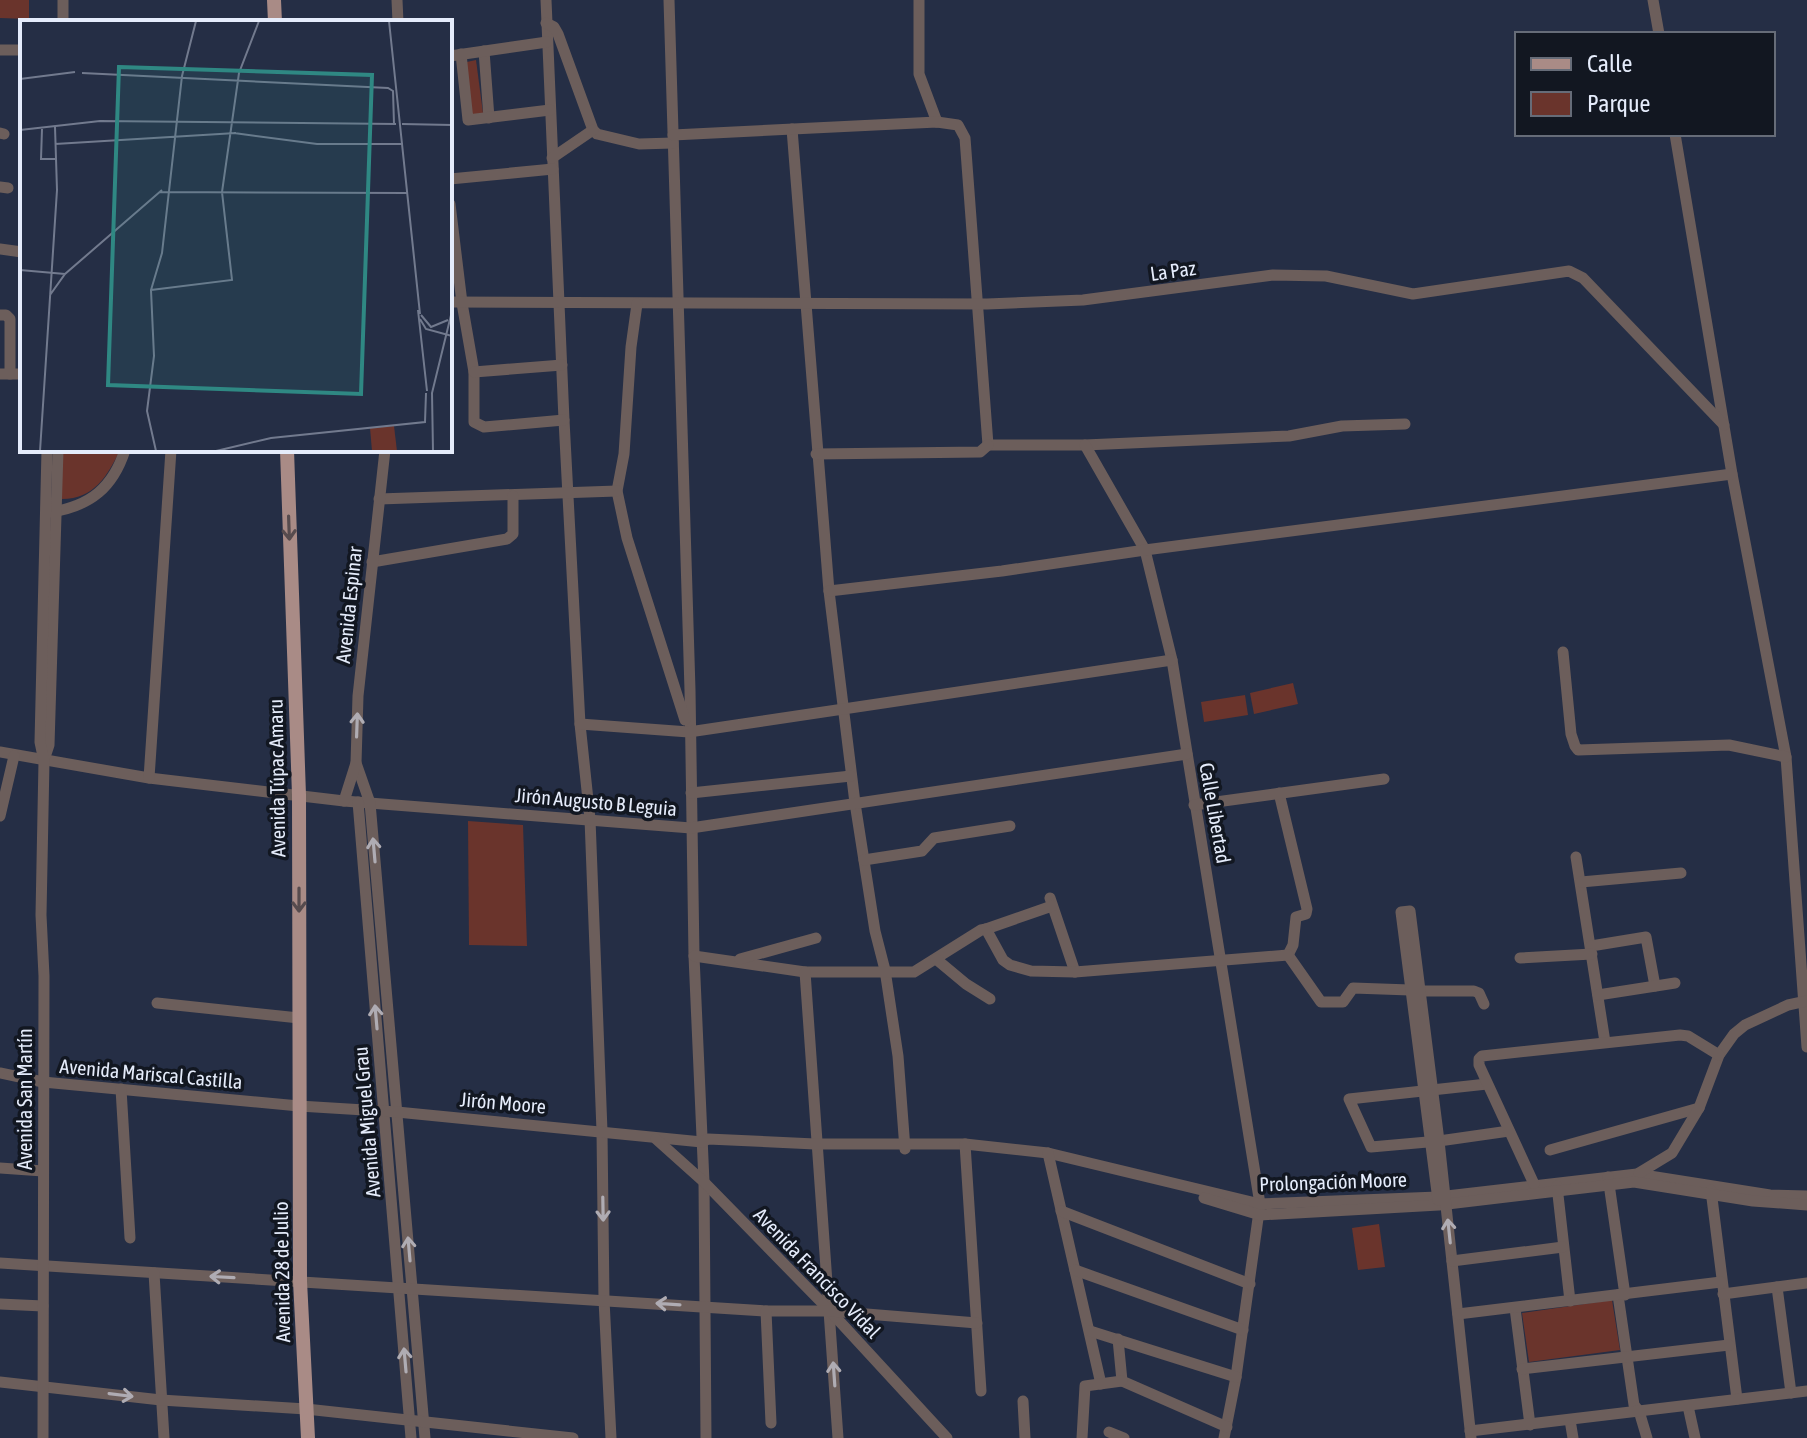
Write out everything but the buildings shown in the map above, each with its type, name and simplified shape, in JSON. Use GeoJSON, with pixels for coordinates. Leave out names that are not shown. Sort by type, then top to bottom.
{"type":"FeatureCollection","features":[{"type":"Feature","properties":{"kind":"main road"},"geometry":{"type":"LineString","coordinates":[[274,0],[275,20]]}},
{"type":"Feature","properties":{"kind":"main road","name":"Avenida Túpac Amaru"},"geometry":{"type":"LineString","coordinates":[[287,452],[299,795],[299,1106]]}},
{"type":"Feature","properties":{"kind":"main road","name":"Avenida 28 de Julio"},"geometry":{"type":"LineString","coordinates":[[299,1106],[300,1281],[308,1438]]}},
{"type":"Feature","properties":{"kind":"street"},"geometry":{"type":"LineString","coordinates":[[397,0],[398,20]]}},
{"type":"Feature","properties":{"kind":"street"},"geometry":{"type":"LineString","coordinates":[[546,0],[580,724],[590,819],[611,1438]]}},
{"type":"Feature","properties":{"kind":"street"},"geometry":{"type":"LineString","coordinates":[[669,0],[681,303],[694,956],[704,1182],[706,1438]]}},
{"type":"Feature","properties":{"kind":"street"},"geometry":{"type":"LineString","coordinates":[[675,137],[676,0]]}},
{"type":"Feature","properties":{"kind":"street"},"geometry":{"type":"LineString","coordinates":[[919,0],[919,74],[937,122]]}},
{"type":"Feature","properties":{"kind":"street"},"geometry":{"type":"LineString","coordinates":[[1653,0],[1659,32]]}},
{"type":"Feature","properties":{"kind":"street"},"geometry":{"type":"LineString","coordinates":[[546,23],[554,27],[558,34],[593,130],[602,136],[627,142],[792,129],[955,123],[964,135],[988,445]]}},
{"type":"Feature","properties":{"kind":"street"},"geometry":{"type":"LineString","coordinates":[[547,42],[455,55],[468,119],[550,110]]}},
{"type":"Feature","properties":{"kind":"street"},"geometry":{"type":"LineString","coordinates":[[484,51],[489,118]]}},
{"type":"Feature","properties":{"kind":"street"},"geometry":{"type":"LineString","coordinates":[[792,129],[829,591],[855,803],[898,1056],[904,1145]]}},
{"type":"Feature","properties":{"kind":"street"},"geometry":{"type":"LineString","coordinates":[[452,179],[553,164],[593,130]]}},
{"type":"Feature","properties":{"kind":"street"},"geometry":{"type":"LineString","coordinates":[[1675,136],[1732,474],[1786,757],[1807,1047]]}},
{"type":"Feature","properties":{"kind":"street"},"geometry":{"type":"LineString","coordinates":[[452,237],[456,303],[474,372],[474,422],[484,427],[564,420]]}},
{"type":"Feature","properties":{"kind":"street"},"geometry":{"type":"LineString","coordinates":[[0,249],[20,252]]}},
{"type":"Feature","properties":{"kind":"street","name":"La Paz"},"geometry":{"type":"LineString","coordinates":[[456,303],[977,304],[1083,300],[1273,275],[1326,276],[1413,294],[1569,271],[1583,278],[1724,425]]}},
{"type":"Feature","properties":{"kind":"street"},"geometry":{"type":"LineString","coordinates":[[637,304],[624,454],[617,491],[627,538],[689,732]]}},
{"type":"Feature","properties":{"kind":"street"},"geometry":{"type":"LineString","coordinates":[[4,316],[11,374]]}},
{"type":"Feature","properties":{"kind":"street"},"geometry":{"type":"LineString","coordinates":[[474,372],[562,365]]}},
{"type":"Feature","properties":{"kind":"street"},"geometry":{"type":"LineString","coordinates":[[816,454],[980,452],[988,445],[1085,445],[1289,436],[1342,426],[1405,424]]}},
{"type":"Feature","properties":{"kind":"street","name":"Calle Libertad"},"geometry":{"type":"LineString","coordinates":[[1085,445],[1145,550],[1172,660],[1260,1209],[1226,1433]]}},
{"type":"Feature","properties":{"kind":"street","name":"Avenida San Martín"},"geometry":{"type":"LineString","coordinates":[[47,452],[51,512]]}},
{"type":"Feature","properties":{"kind":"street","name":"Avenida San Martín"},"geometry":{"type":"LineString","coordinates":[[43,1438],[41,915],[44,761],[40,742],[51,512],[58,452]]}},
{"type":"Feature","properties":{"kind":"street"},"geometry":{"type":"LineString","coordinates":[[51,512],[84,502],[104,490],[118,471],[124,452]]}},
{"type":"Feature","properties":{"kind":"street"},"geometry":{"type":"LineString","coordinates":[[149,778],[171,452]]}},
{"type":"Feature","properties":{"kind":"street","name":"Avenida Espinar"},"geometry":{"type":"LineString","coordinates":[[364,803],[356,763],[358,696],[385,452]]}},
{"type":"Feature","properties":{"kind":"street"},"geometry":{"type":"LineString","coordinates":[[829,591],[1732,474]]}},
{"type":"Feature","properties":{"kind":"street"},"geometry":{"type":"LineString","coordinates":[[379,499],[617,491]]}},
{"type":"Feature","properties":{"kind":"street"},"geometry":{"type":"LineString","coordinates":[[372,562],[507,539],[513,534],[515,525],[513,496]]}},
{"type":"Feature","properties":{"kind":"street"},"geometry":{"type":"LineString","coordinates":[[1563,652],[1571,734],[1578,750],[1729,745],[1786,757]]}},
{"type":"Feature","properties":{"kind":"street"},"geometry":{"type":"LineString","coordinates":[[580,724],[689,732],[1172,660]]}},
{"type":"Feature","properties":{"kind":"street","name":"Jirón Augusto B Leguia"},"geometry":{"type":"LineString","coordinates":[[0,752],[149,778],[344,801],[691,828],[1187,754]]}},
{"type":"Feature","properties":{"kind":"street"},"geometry":{"type":"LineString","coordinates":[[0,816],[14,756]]}},
{"type":"Feature","properties":{"kind":"street","name":"Avenida Espinar"},"geometry":{"type":"LineString","coordinates":[[344,801],[356,763]]}},
{"type":"Feature","properties":{"kind":"street"},"geometry":{"type":"LineString","coordinates":[[691,793],[851,776]]}},
{"type":"Feature","properties":{"kind":"street"},"geometry":{"type":"LineString","coordinates":[[1194,805],[1384,779]]}},
{"type":"Feature","properties":{"kind":"street"},"geometry":{"type":"LineString","coordinates":[[1279,793],[1307,909],[1306,914],[1296,917],[1293,945],[1288,955]]}},
{"type":"Feature","properties":{"kind":"street","name":"Avenida Miguel Grau"},"geometry":{"type":"LineString","coordinates":[[364,803],[391,1111],[413,1288],[425,1438]]}},
{"type":"Feature","properties":{"kind":"street"},"geometry":{"type":"LineString","coordinates":[[864,860],[922,851],[934,838],[1010,826]]}},
{"type":"Feature","properties":{"kind":"street"},"geometry":{"type":"LineString","coordinates":[[1576,857],[1605,1042]]}},
{"type":"Feature","properties":{"kind":"street"},"geometry":{"type":"LineString","coordinates":[[1581,882],[1681,873]]}},
{"type":"Feature","properties":{"kind":"street"},"geometry":{"type":"LineString","coordinates":[[694,956],[805,972],[914,972],[981,930],[1051,902],[1075,972]]}},
{"type":"Feature","properties":{"kind":"street"},"geometry":{"type":"LineString","coordinates":[[1406,911],[1414,991],[1452,1261],[1471,1435],[1807,1391]]}},
{"type":"Feature","properties":{"kind":"street"},"geometry":{"type":"LineString","coordinates":[[986,929],[1003,960],[1031,971],[1075,972],[1288,955]]}},
{"type":"Feature","properties":{"kind":"street"},"geometry":{"type":"LineString","coordinates":[[1520,958],[1591,950],[1646,937],[1655,986]]}},
{"type":"Feature","properties":{"kind":"street"},"geometry":{"type":"LineString","coordinates":[[733,961],[816,938]]}},
{"type":"Feature","properties":{"kind":"street"},"geometry":{"type":"LineString","coordinates":[[1288,955],[1321,1002],[1343,1002],[1353,988],[1474,991],[1479,993],[1484,1004]]}},
{"type":"Feature","properties":{"kind":"street"},"geometry":{"type":"LineString","coordinates":[[936,959],[990,999]]}},
{"type":"Feature","properties":{"kind":"street"},"geometry":{"type":"LineString","coordinates":[[805,972],[838,1438]]}},
{"type":"Feature","properties":{"kind":"street"},"geometry":{"type":"LineString","coordinates":[[1598,995],[1675,983]]}},
{"type":"Feature","properties":{"kind":"street"},"geometry":{"type":"LineString","coordinates":[[1635,1178],[1669,1157],[1699,1108],[1719,1055],[1734,1034],[1745,1025],[1805,1001]]}},
{"type":"Feature","properties":{"kind":"street"},"geometry":{"type":"LineString","coordinates":[[157,1003],[299,1018]]}},
{"type":"Feature","properties":{"kind":"street"},"geometry":{"type":"LineString","coordinates":[[1534,1184],[1479,1065],[1482,1056],[1680,1035],[1688,1036],[1719,1055]]}},
{"type":"Feature","properties":{"kind":"street","name":"Avenida Mariscal Castilla"},"geometry":{"type":"LineString","coordinates":[[0,1073],[43,1082],[299,1106]]}},
{"type":"Feature","properties":{"kind":"street"},"geometry":{"type":"LineString","coordinates":[[1487,1084],[1349,1099],[1371,1147],[1509,1131]]}},
{"type":"Feature","properties":{"kind":"street"},"geometry":{"type":"LineString","coordinates":[[121,1089],[130,1238]]}},
{"type":"Feature","properties":{"kind":"street","name":"Jirón Moore"},"geometry":{"type":"LineString","coordinates":[[299,1106],[391,1111],[702,1142],[708,1139],[816,1148]]}},
{"type":"Feature","properties":{"kind":"street"},"geometry":{"type":"LineString","coordinates":[[1550,1150],[1699,1108]]}},
{"type":"Feature","properties":{"kind":"street","name":"Avenida Miguel Grau"},"geometry":{"type":"LineString","coordinates":[[391,1111],[399,1287],[411,1438]]}},
{"type":"Feature","properties":{"kind":"street","name":"Avenida Francisco Vidal"},"geometry":{"type":"LineString","coordinates":[[655,1138],[704,1182],[830,1311],[947,1438]]}},
{"type":"Feature","properties":{"kind":"street","name":"Prolongación Moore"},"geometry":{"type":"LineString","coordinates":[[816,1148],[904,1145],[965,1147],[1049,1156],[1260,1209],[1442,1200],[1635,1178],[1711,1190],[1807,1196]]}},
{"type":"Feature","properties":{"kind":"street"},"geometry":{"type":"LineString","coordinates":[[965,1147],[981,1391]]}},
{"type":"Feature","properties":{"kind":"street"},"geometry":{"type":"LineString","coordinates":[[1049,1156],[1101,1384]]}},
{"type":"Feature","properties":{"kind":"street"},"geometry":{"type":"LineString","coordinates":[[0,1168],[43,1171]]}},
{"type":"Feature","properties":{"kind":"street"},"geometry":{"type":"LineString","coordinates":[[1608,1181],[1634,1405],[1639,1411],[1647,1438]]}},
{"type":"Feature","properties":{"kind":"street","name":"Prolongación Moore"},"geometry":{"type":"LineString","coordinates":[[1442,1200],[1534,1184],[1557,1186]]}},
{"type":"Feature","properties":{"kind":"street"},"geometry":{"type":"LineString","coordinates":[[1557,1186],[1570,1301]]}},
{"type":"Feature","properties":{"kind":"street"},"geometry":{"type":"LineString","coordinates":[[1711,1190],[1737,1399]]}},
{"type":"Feature","properties":{"kind":"street","name":"Prolongación Moore"},"geometry":{"type":"LineString","coordinates":[[1711,1190],[1753,1201],[1807,1205]]}},
{"type":"Feature","properties":{"kind":"street"},"geometry":{"type":"LineString","coordinates":[[1061,1211],[1250,1284]]}},
{"type":"Feature","properties":{"kind":"street"},"geometry":{"type":"LineString","coordinates":[[1452,1261],[1563,1247]]}},
{"type":"Feature","properties":{"kind":"street"},"geometry":{"type":"LineString","coordinates":[[0,1263],[766,1311],[830,1311],[977,1323]]}},
{"type":"Feature","properties":{"kind":"street"},"geometry":{"type":"LineString","coordinates":[[1075,1270],[1243,1330]]}},
{"type":"Feature","properties":{"kind":"street"},"geometry":{"type":"LineString","coordinates":[[154,1273],[164,1438]]}},
{"type":"Feature","properties":{"kind":"street"},"geometry":{"type":"LineString","coordinates":[[1458,1314],[1622,1295],[1807,1283]]}},
{"type":"Feature","properties":{"kind":"street"},"geometry":{"type":"LineString","coordinates":[[1777,1287],[1791,1393]]}},
{"type":"Feature","properties":{"kind":"street"},"geometry":{"type":"LineString","coordinates":[[0,1304],[43,1306]]}},
{"type":"Feature","properties":{"kind":"street"},"geometry":{"type":"LineString","coordinates":[[1515,1308],[1530,1425]]}},
{"type":"Feature","properties":{"kind":"street"},"geometry":{"type":"LineString","coordinates":[[766,1311],[771,1423]]}},
{"type":"Feature","properties":{"kind":"street"},"geometry":{"type":"LineString","coordinates":[[1090,1331],[1236,1377]]}},
{"type":"Feature","properties":{"kind":"street"},"geometry":{"type":"LineString","coordinates":[[1118,1339],[1122,1381]]}},
{"type":"Feature","properties":{"kind":"street"},"geometry":{"type":"LineString","coordinates":[[1522,1369],[1729,1345]]}},
{"type":"Feature","properties":{"kind":"street"},"geometry":{"type":"LineString","coordinates":[[1082,1438],[1085,1386],[1122,1381],[1226,1433]]}},
{"type":"Feature","properties":{"kind":"street"},"geometry":{"type":"LineString","coordinates":[[0,1382],[161,1400],[306,1409],[573,1438]]}},
{"type":"Feature","properties":{"kind":"street"},"geometry":{"type":"LineString","coordinates":[[1023,1401],[1025,1438]]}},
{"type":"Feature","properties":{"kind":"street"},"geometry":{"type":"LineString","coordinates":[[1688,1406],[1695,1438]]}},
{"type":"Feature","properties":{"kind":"street"},"geometry":{"type":"LineString","coordinates":[[1570,1420],[1573,1438]]}},
{"type":"Feature","properties":{"kind":"street"},"geometry":{"type":"LineString","coordinates":[[1109,1432],[1124,1438]]}},
{"type":"Feature","properties":{"kind":"green space"},"geometry":{"type":"Polygon","coordinates":[[[0,0],[29,0],[29,19],[0,18],[0,0]]]}},
{"type":"Feature","properties":{"kind":"green space"},"geometry":{"type":"Polygon","coordinates":[[[476,60],[483,113],[469,116],[462,63],[476,60]]]}},
{"type":"Feature","properties":{"kind":"green space"},"geometry":{"type":"Polygon","coordinates":[[[62,452],[119,452],[98,485],[81,496],[60,499],[62,452]]]}},
{"type":"Feature","properties":{"kind":"green space"},"geometry":{"type":"Polygon","coordinates":[[[1293,683],[1298,704],[1254,714],[1250,693],[1293,683]]]}},
{"type":"Feature","properties":{"kind":"green space"},"geometry":{"type":"Polygon","coordinates":[[[1245,695],[1248,715],[1204,722],[1201,702],[1245,695]]]}},
{"type":"Feature","properties":{"kind":"green space"},"geometry":{"type":"Polygon","coordinates":[[[468,821],[523,825],[527,946],[469,945],[468,821]]]}},
{"type":"Feature","properties":{"kind":"green space"},"geometry":{"type":"Polygon","coordinates":[[[1379,1224],[1385,1267],[1358,1270],[1352,1228],[1379,1224]]]}},
{"type":"Feature","properties":{"kind":"green space"},"geometry":{"type":"Polygon","coordinates":[[[1612,1300],[1620,1350],[1529,1362],[1522,1313],[1612,1300]]]}}]}
